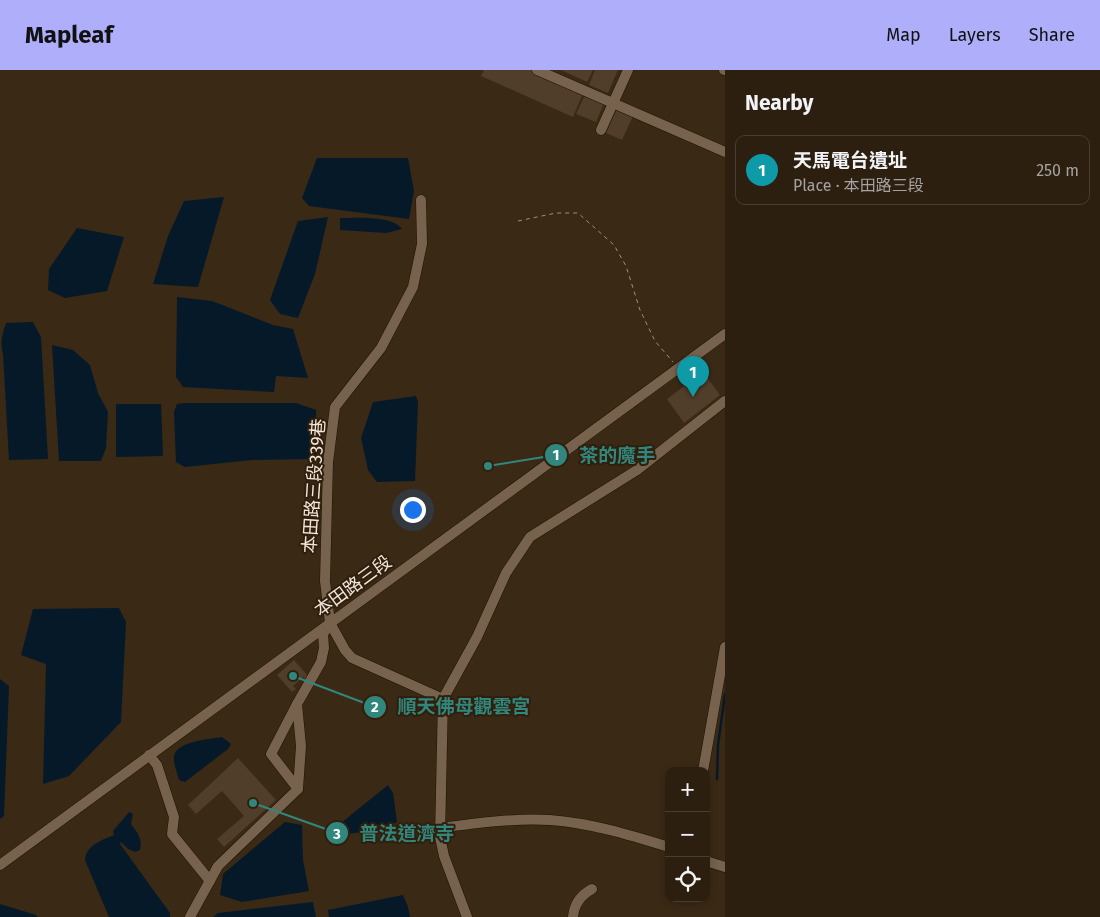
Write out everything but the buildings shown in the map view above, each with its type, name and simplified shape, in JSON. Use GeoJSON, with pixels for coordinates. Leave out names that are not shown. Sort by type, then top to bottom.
{"type":"FeatureCollection","features":[{"type":"Feature","properties":{"kind":"street"},"geometry":{"type":"LineString","coordinates":[[537,70],[725,152]]}},
{"type":"Feature","properties":{"kind":"street"},"geometry":{"type":"LineString","coordinates":[[601,130],[628,70]]}},
{"type":"Feature","properties":{"kind":"street","name":"本田路三段339巷"},"geometry":{"type":"LineString","coordinates":[[298,789],[271,754],[321,662],[324,648],[323,634],[330,623],[325,581],[328,462],[335,407],[381,348],[413,287],[422,244],[421,200]]}},
{"type":"Feature","properties":{"kind":"street","name":"本田路三段"},"geometry":{"type":"LineString","coordinates":[[0,865],[725,334]]}},
{"type":"Feature","properties":{"kind":"street"},"geometry":{"type":"LineString","coordinates":[[467,917],[444,856],[440,828],[443,699],[477,637],[506,572],[530,537],[637,470],[725,401]]}},
{"type":"Feature","properties":{"kind":"street"},"geometry":{"type":"LineString","coordinates":[[330,623],[345,650],[352,658],[443,699]]}},
{"type":"Feature","properties":{"kind":"street"},"geometry":{"type":"LineString","coordinates":[[704,767],[725,646]]}},
{"type":"Feature","properties":{"kind":"street"},"geometry":{"type":"LineString","coordinates":[[190,917],[218,866],[298,789],[301,746],[297,704]]}},
{"type":"Feature","properties":{"kind":"street"},"geometry":{"type":"LineString","coordinates":[[149,755],[157,765],[174,817],[172,834],[210,880]]}},
{"type":"Feature","properties":{"kind":"street"},"geometry":{"type":"LineString","coordinates":[[440,828],[479,822],[550,820],[608,829],[665,846]]}},
{"type":"Feature","properties":{"kind":"street"},"geometry":{"type":"LineString","coordinates":[[710,862],[725,867]]}},
{"type":"Feature","properties":{"kind":"street"},"geometry":{"type":"LineString","coordinates":[[573,917],[574,910],[583,894],[592,889]]}},
{"type":"Feature","properties":{"kind":"path"},"geometry":{"type":"LineString","coordinates":[[518,221],[556,213],[578,213],[614,245],[626,266],[640,310],[656,341],[678,368]]}},
{"type":"Feature","properties":{"kind":"water"},"geometry":{"type":"Polygon","coordinates":[[[317,158],[408,158],[414,191],[409,219],[309,206],[302,198],[317,158]]]}},
{"type":"Feature","properties":{"kind":"water"},"geometry":{"type":"Polygon","coordinates":[[[224,197],[198,287],[153,284],[168,236],[184,201],[224,197]]]}},
{"type":"Feature","properties":{"kind":"water"},"geometry":{"type":"Polygon","coordinates":[[[328,217],[315,274],[298,318],[280,314],[270,300],[298,221],[328,217]]]}},
{"type":"Feature","properties":{"kind":"water"},"geometry":{"type":"Polygon","coordinates":[[[340,218],[382,219],[390,221],[402,229],[386,233],[340,230],[340,218]]]}},
{"type":"Feature","properties":{"kind":"water"},"geometry":{"type":"Polygon","coordinates":[[[77,228],[124,237],[107,291],[65,298],[48,290],[49,269],[77,228]]]}},
{"type":"Feature","properties":{"kind":"water"},"geometry":{"type":"Polygon","coordinates":[[[177,297],[212,301],[273,325],[293,329],[308,378],[276,376],[274,392],[183,387],[176,377],[177,297]]]}},
{"type":"Feature","properties":{"kind":"water"},"geometry":{"type":"Polygon","coordinates":[[[33,322],[41,337],[48,459],[9,460],[2,346],[3,335],[6,323],[33,322]]]}},
{"type":"Feature","properties":{"kind":"water"},"geometry":{"type":"Polygon","coordinates":[[[52,345],[73,350],[90,365],[98,393],[108,412],[106,448],[101,461],[59,461],[52,345]]]}},
{"type":"Feature","properties":{"kind":"water"},"geometry":{"type":"Polygon","coordinates":[[[416,396],[418,402],[415,481],[377,482],[368,470],[361,438],[373,402],[416,396]]]}},
{"type":"Feature","properties":{"kind":"water"},"geometry":{"type":"Polygon","coordinates":[[[296,403],[316,410],[317,455],[314,459],[252,460],[185,467],[176,462],[174,412],[177,404],[296,403]]]}},
{"type":"Feature","properties":{"kind":"water"},"geometry":{"type":"Polygon","coordinates":[[[116,404],[161,404],[163,456],[116,457],[116,404]]]}},
{"type":"Feature","properties":{"kind":"water"},"geometry":{"type":"Polygon","coordinates":[[[119,608],[126,622],[121,722],[69,776],[43,784],[46,664],[21,655],[33,609],[119,608]]]}},
{"type":"Feature","properties":{"kind":"water"},"geometry":{"type":"Polygon","coordinates":[[[0,679],[9,686],[4,816],[0,819],[0,679]]]}},
{"type":"Feature","properties":{"kind":"water"},"geometry":{"type":"Polygon","coordinates":[[[222,737],[231,744],[228,749],[185,782],[179,780],[174,762],[176,751],[187,744],[222,737]]]}},
{"type":"Feature","properties":{"kind":"water"},"geometry":{"type":"Polygon","coordinates":[[[388,785],[393,793],[397,822],[382,829],[342,835],[341,823],[388,785]]]}},
{"type":"Feature","properties":{"kind":"water"},"geometry":{"type":"Polygon","coordinates":[[[129,812],[133,814],[131,824],[140,839],[140,850],[135,852],[128,849],[121,842],[120,844],[170,913],[170,917],[109,917],[85,860],[88,850],[100,841],[114,835],[113,831],[129,812]]]}},
{"type":"Feature","properties":{"kind":"water"},"geometry":{"type":"Polygon","coordinates":[[[285,822],[302,825],[303,860],[309,891],[242,902],[220,895],[223,874],[285,822]]]}},
{"type":"Feature","properties":{"kind":"water"},"geometry":{"type":"Polygon","coordinates":[[[403,895],[410,917],[329,917],[328,910],[403,895]]]}},
{"type":"Feature","properties":{"kind":"water"},"geometry":{"type":"Polygon","coordinates":[[[313,902],[316,917],[213,917],[218,913],[313,902]]]}},
{"type":"Feature","properties":{"kind":"water"},"geometry":{"type":"Polygon","coordinates":[[[0,904],[36,915],[38,917],[0,917],[0,904]]]}},
{"type":"Feature","properties":{"kind":"waterway"},"geometry":{"type":"LineString","coordinates":[[717,779],[718,745],[725,694]]}},
{"type":"Feature","properties":{"kind":"place","name":"天馬電台遺址"},"geometry":{"type":"Point","coordinates":[693,397]}},
{"type":"Feature","properties":{"kind":"place","name":"茶的魔手"},"geometry":{"type":"Point","coordinates":[488,466]}},
{"type":"Feature","properties":{"kind":"place","name":"順天佛母觀雲宮"},"geometry":{"type":"Point","coordinates":[293,676]}},
{"type":"Feature","properties":{"kind":"place","name":"普法道濟寺"},"geometry":{"type":"Point","coordinates":[253,803]}}]}
